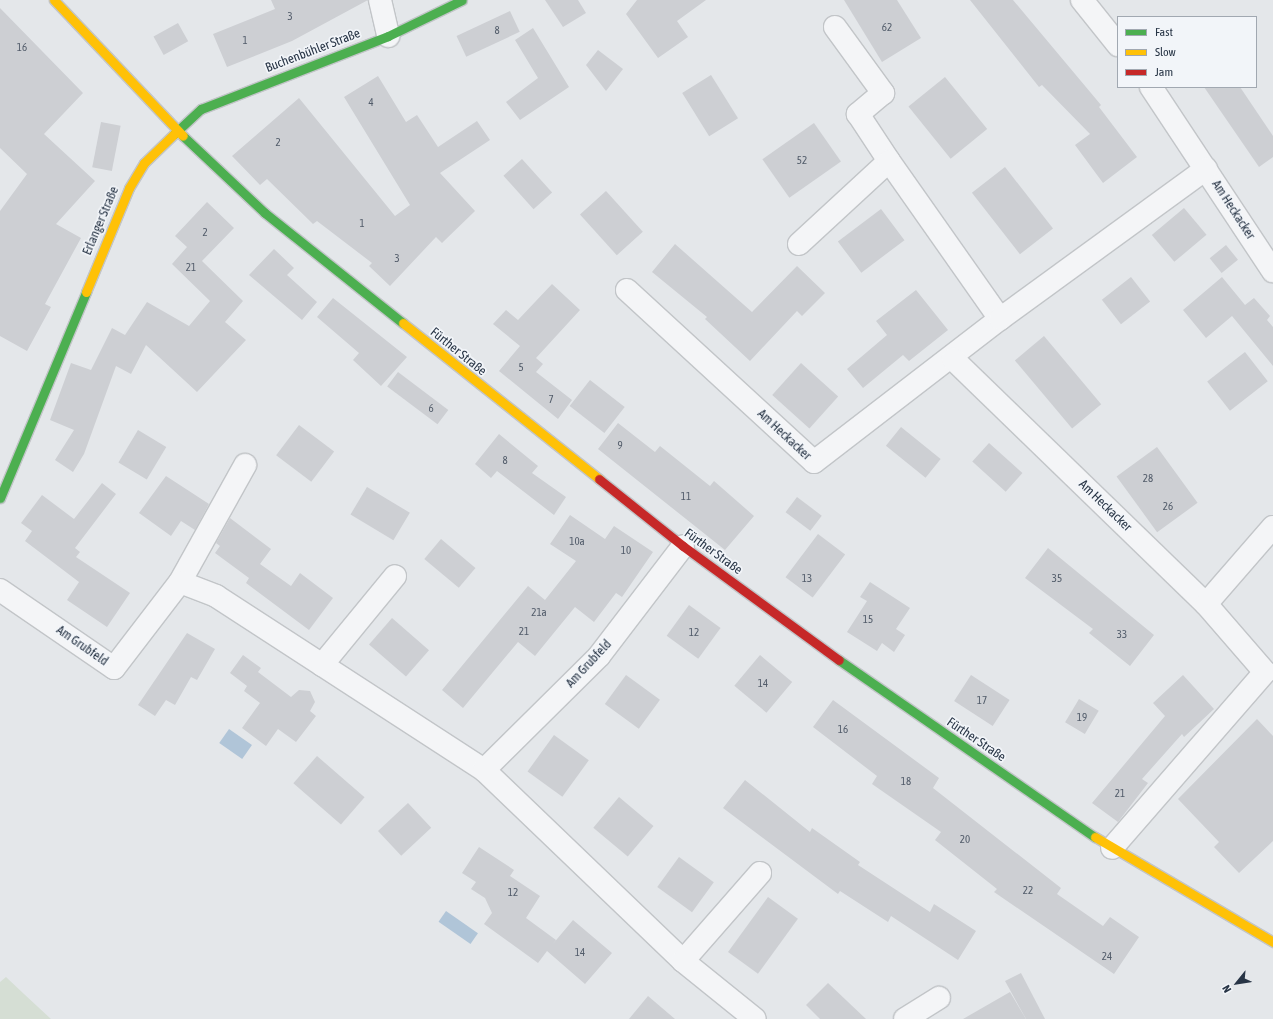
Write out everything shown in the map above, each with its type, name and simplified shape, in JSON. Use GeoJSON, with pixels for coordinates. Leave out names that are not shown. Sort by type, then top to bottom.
{"type":"FeatureCollection","features":[{"type":"Feature","properties":{"kind":"street"},"geometry":{"type":"LineString","coordinates":[[54,0],[176,130]]}},
{"type":"Feature","properties":{"kind":"street"},"geometry":{"type":"LineString","coordinates":[[380,0],[388,36]]}},
{"type":"Feature","properties":{"kind":"street","name":"Buchenbühler Straße"},"geometry":{"type":"LineString","coordinates":[[176,130],[201,109],[388,36],[462,0]]}},
{"type":"Feature","properties":{"kind":"street"},"geometry":{"type":"LineString","coordinates":[[1082,0],[1117,44]]}},
{"type":"Feature","properties":{"kind":"street"},"geometry":{"type":"LineString","coordinates":[[835,27],[884,93],[858,114],[889,161],[1000,319]]}},
{"type":"Feature","properties":{"kind":"street","name":"Am Heckacker"},"geometry":{"type":"LineString","coordinates":[[1152,88],[1273,270]]}},
{"type":"Feature","properties":{"kind":"street","name":"Erlanger Straße"},"geometry":{"type":"LineString","coordinates":[[0,498],[129,188],[144,163],[176,130]]}},
{"type":"Feature","properties":{"kind":"street","name":"Fürther Straße"},"geometry":{"type":"LineString","coordinates":[[176,130],[265,214],[683,546],[909,711],[1112,848],[1273,942]]}},
{"type":"Feature","properties":{"kind":"street"},"geometry":{"type":"LineString","coordinates":[[799,244],[889,161]]}},
{"type":"Feature","properties":{"kind":"street","name":"Am Heckacker"},"geometry":{"type":"LineString","coordinates":[[627,290],[814,462],[953,359],[1000,319],[1206,169]]}},
{"type":"Feature","properties":{"kind":"street","name":"Am Heckacker"},"geometry":{"type":"LineString","coordinates":[[953,359],[1206,604],[1269,671],[1112,848]]}},
{"type":"Feature","properties":{"kind":"street","name":"Am Grubfeld"},"geometry":{"type":"LineString","coordinates":[[0,590],[114,668],[180,582],[245,466]]}},
{"type":"Feature","properties":{"kind":"street"},"geometry":{"type":"LineString","coordinates":[[1206,604],[1273,527]]}},
{"type":"Feature","properties":{"kind":"street","name":"Am Grubfeld"},"geometry":{"type":"LineString","coordinates":[[484,770],[599,656],[683,546]]}},
{"type":"Feature","properties":{"kind":"street"},"geometry":{"type":"LineString","coordinates":[[322,665],[395,576]]}},
{"type":"Feature","properties":{"kind":"street"},"geometry":{"type":"LineString","coordinates":[[180,582],[216,596],[484,770],[683,961],[755,1019]]}},
{"type":"Feature","properties":{"kind":"street"},"geometry":{"type":"LineString","coordinates":[[683,961],[760,874]]}},
{"type":"Feature","properties":{"kind":"street"},"geometry":{"type":"LineString","coordinates":[[905,1019],[939,998]]}},
{"type":"Feature","properties":{"kind":"shaded area"},"geometry":{"type":"Polygon","coordinates":[[[6,977],[51,1019],[0,1019],[0,982],[6,977]]]}},
{"type":"Feature","properties":{"kind":"water"},"geometry":{"type":"Polygon","coordinates":[[[229,729],[252,745],[242,759],[219,743],[229,729]]]}},
{"type":"Feature","properties":{"kind":"water"},"geometry":{"type":"Polygon","coordinates":[[[446,911],[478,933],[470,944],[439,922],[446,911]]]}},
{"type":"Feature","properties":{"kind":"building"},"geometry":{"type":"Polygon","coordinates":[[[271,0],[368,0],[292,41],[227,67],[213,34],[275,9],[271,0]]]}},
{"type":"Feature","properties":{"kind":"building"},"geometry":{"type":"Polygon","coordinates":[[[545,0],[578,0],[586,13],[563,27],[545,0]]]}},
{"type":"Feature","properties":{"kind":"building"},"geometry":{"type":"Polygon","coordinates":[[[637,0],[706,0],[677,21],[688,37],[658,58],[626,14],[637,0]]]}},
{"type":"Feature","properties":{"kind":"building"},"geometry":{"type":"Polygon","coordinates":[[[844,0],[897,0],[921,38],[882,62],[844,0]]]}},
{"type":"Feature","properties":{"kind":"building"},"geometry":{"type":"Polygon","coordinates":[[[970,0],[1013,0],[1101,105],[1099,107],[1137,157],[1103,183],[1075,145],[1090,134],[1042,85],[1039,87],[970,0]]]}},
{"type":"Feature","properties":{"kind":"building"},"geometry":{"type":"Polygon","coordinates":[[[0,8],[83,93],[44,134],[95,181],[56,224],[81,238],[45,304],[51,307],[27,351],[0,336],[0,211],[27,174],[0,148],[0,8]]]}},
{"type":"Feature","properties":{"kind":"building"},"geometry":{"type":"Polygon","coordinates":[[[510,11],[520,32],[466,57],[457,36],[510,11]]]}},
{"type":"Feature","properties":{"kind":"building"},"geometry":{"type":"Polygon","coordinates":[[[178,23],[188,41],[164,55],[154,37],[178,23]]]}},
{"type":"Feature","properties":{"kind":"building"},"geometry":{"type":"Polygon","coordinates":[[[533,28],[569,87],[520,120],[506,102],[538,78],[515,40],[533,28]]]}},
{"type":"Feature","properties":{"kind":"building"},"geometry":{"type":"Polygon","coordinates":[[[598,50],[623,69],[606,91],[586,65],[598,50]]]}},
{"type":"Feature","properties":{"kind":"building"},"geometry":{"type":"Polygon","coordinates":[[[711,75],[738,118],[709,136],[682,93],[711,75]]]}},
{"type":"Feature","properties":{"kind":"building"},"geometry":{"type":"Polygon","coordinates":[[[378,76],[406,122],[417,115],[438,147],[477,121],[490,140],[440,173],[475,211],[442,243],[436,237],[390,286],[369,266],[372,263],[317,221],[313,224],[267,179],[260,185],[232,156],[299,98],[395,216],[410,205],[344,97],[378,76]]]}},
{"type":"Feature","properties":{"kind":"building"},"geometry":{"type":"Polygon","coordinates":[[[945,77],[987,129],[951,159],[908,107],[945,77]]]}},
{"type":"Feature","properties":{"kind":"building"},"geometry":{"type":"Polygon","coordinates":[[[1205,88],[1241,88],[1273,136],[1273,157],[1259,167],[1205,88]]]}},
{"type":"Feature","properties":{"kind":"building"},"geometry":{"type":"Polygon","coordinates":[[[101,122],[121,126],[112,171],[92,167],[101,122]]]}},
{"type":"Feature","properties":{"kind":"building"},"geometry":{"type":"Polygon","coordinates":[[[814,123],[841,162],[789,198],[762,159],[814,123]]]}},
{"type":"Feature","properties":{"kind":"building"},"geometry":{"type":"Polygon","coordinates":[[[522,159],[552,192],[534,209],[503,176],[522,159]]]}},
{"type":"Feature","properties":{"kind":"building"},"geometry":{"type":"Polygon","coordinates":[[[1005,167],[1053,228],[1020,254],[972,193],[1005,167]]]}},
{"type":"Feature","properties":{"kind":"building"},"geometry":{"type":"Polygon","coordinates":[[[606,191],[643,232],[617,255],[580,214],[606,191]]]}},
{"type":"Feature","properties":{"kind":"building"},"geometry":{"type":"Polygon","coordinates":[[[207,202],[234,228],[202,261],[243,301],[225,322],[246,340],[197,392],[146,345],[131,374],[116,366],[84,454],[73,472],[55,460],[74,430],[50,420],[71,363],[91,370],[112,328],[125,335],[147,302],[189,326],[210,301],[172,264],[187,247],[175,236],[207,202]]]}},
{"type":"Feature","properties":{"kind":"building"},"geometry":{"type":"Polygon","coordinates":[[[1184,208],[1206,235],[1174,262],[1152,235],[1184,208]]]}},
{"type":"Feature","properties":{"kind":"building"},"geometry":{"type":"Polygon","coordinates":[[[881,209],[904,240],[861,273],[838,241],[881,209]]]}},
{"type":"Feature","properties":{"kind":"building"},"geometry":{"type":"Polygon","coordinates":[[[675,244],[752,312],[797,266],[825,293],[802,316],[797,311],[750,361],[705,319],[707,317],[652,272],[675,244]]]}},
{"type":"Feature","properties":{"kind":"building"},"geometry":{"type":"Polygon","coordinates":[[[1226,245],[1238,260],[1222,273],[1210,258],[1226,245]]]}},
{"type":"Feature","properties":{"kind":"building"},"geometry":{"type":"Polygon","coordinates":[[[274,249],[294,268],[287,275],[317,302],[302,320],[249,275],[274,249]]]}},
{"type":"Feature","properties":{"kind":"building"},"geometry":{"type":"Polygon","coordinates":[[[1131,277],[1150,301],[1121,324],[1102,300],[1131,277]]]}},
{"type":"Feature","properties":{"kind":"building"},"geometry":{"type":"Polygon","coordinates":[[[1222,277],[1245,305],[1254,298],[1270,316],[1267,320],[1273,327],[1273,366],[1232,316],[1206,338],[1183,310],[1222,277]]]}},
{"type":"Feature","properties":{"kind":"building"},"geometry":{"type":"Polygon","coordinates":[[[552,284],[580,310],[536,358],[543,364],[536,372],[572,400],[558,419],[499,371],[520,346],[493,324],[506,310],[518,320],[552,284]]]}},
{"type":"Feature","properties":{"kind":"building"},"geometry":{"type":"Polygon","coordinates":[[[916,290],[948,330],[909,361],[903,355],[863,388],[847,369],[887,335],[876,321],[916,290]]]}},
{"type":"Feature","properties":{"kind":"building"},"geometry":{"type":"Polygon","coordinates":[[[333,298],[407,357],[381,386],[353,360],[359,353],[317,317],[333,298]]]}},
{"type":"Feature","properties":{"kind":"building"},"geometry":{"type":"Polygon","coordinates":[[[1044,336],[1101,404],[1072,429],[1015,360],[1044,336]]]}},
{"type":"Feature","properties":{"kind":"building"},"geometry":{"type":"Polygon","coordinates":[[[1245,352],[1268,381],[1230,411],[1207,382],[1245,352]]]}},
{"type":"Feature","properties":{"kind":"building"},"geometry":{"type":"Polygon","coordinates":[[[801,363],[838,396],[809,428],[772,395],[801,363]]]}},
{"type":"Feature","properties":{"kind":"building"},"geometry":{"type":"Polygon","coordinates":[[[398,372],[448,410],[437,424],[387,386],[398,372]]]}},
{"type":"Feature","properties":{"kind":"building"},"geometry":{"type":"Polygon","coordinates":[[[590,380],[625,407],[604,433],[570,406],[590,380]]]}},
{"type":"Feature","properties":{"kind":"building"},"geometry":{"type":"Polygon","coordinates":[[[618,423],[655,452],[660,446],[710,486],[714,481],[754,516],[725,550],[598,449],[618,423]]]}},
{"type":"Feature","properties":{"kind":"building"},"geometry":{"type":"Polygon","coordinates":[[[299,425],[334,451],[311,482],[276,455],[299,425]]]}},
{"type":"Feature","properties":{"kind":"building"},"geometry":{"type":"Polygon","coordinates":[[[901,427],[941,459],[926,478],[886,446],[901,427]]]}},
{"type":"Feature","properties":{"kind":"building"},"geometry":{"type":"Polygon","coordinates":[[[138,430],[166,447],[147,480],[118,463],[138,430]]]}},
{"type":"Feature","properties":{"kind":"building"},"geometry":{"type":"Polygon","coordinates":[[[499,434],[538,466],[532,473],[566,497],[554,515],[497,471],[491,478],[475,464],[499,434]]]}},
{"type":"Feature","properties":{"kind":"building"},"geometry":{"type":"Polygon","coordinates":[[[989,443],[1022,473],[1006,492],[972,462],[989,443]]]}},
{"type":"Feature","properties":{"kind":"building"},"geometry":{"type":"Polygon","coordinates":[[[1157,447],[1198,503],[1157,532],[1117,476],[1157,447]]]}},
{"type":"Feature","properties":{"kind":"building"},"geometry":{"type":"Polygon","coordinates":[[[166,476],[209,504],[195,530],[181,521],[171,536],[139,513],[166,476]]]}},
{"type":"Feature","properties":{"kind":"building"},"geometry":{"type":"Polygon","coordinates":[[[102,483],[116,494],[75,548],[80,552],[76,557],[130,593],[107,627],[67,600],[79,582],[25,541],[32,531],[21,523],[42,495],[74,519],[102,483]]]}},
{"type":"Feature","properties":{"kind":"building"},"geometry":{"type":"Polygon","coordinates":[[[367,487],[410,513],[393,540],[351,514],[367,487]]]}},
{"type":"Feature","properties":{"kind":"building"},"geometry":{"type":"Polygon","coordinates":[[[797,497],[822,516],[810,531],[786,512],[797,497]]]}},
{"type":"Feature","properties":{"kind":"building"},"geometry":{"type":"Polygon","coordinates":[[[570,515],[605,539],[614,526],[653,552],[622,597],[616,593],[594,622],[575,607],[535,656],[518,642],[463,708],[442,690],[528,586],[545,600],[576,561],[550,544],[570,515]]]}},
{"type":"Feature","properties":{"kind":"building"},"geometry":{"type":"Polygon","coordinates":[[[230,518],[271,549],[260,564],[291,586],[300,573],[333,598],[309,630],[246,583],[249,578],[215,553],[220,546],[216,543],[230,518]]]}},
{"type":"Feature","properties":{"kind":"building"},"geometry":{"type":"Polygon","coordinates":[[[818,534],[845,554],[813,598],[786,577],[818,534]]]}},
{"type":"Feature","properties":{"kind":"building"},"geometry":{"type":"Polygon","coordinates":[[[441,539],[475,568],[459,588],[424,559],[441,539]]]}},
{"type":"Feature","properties":{"kind":"building"},"geometry":{"type":"Polygon","coordinates":[[[1048,548],[1154,635],[1130,666],[1089,633],[1093,629],[1025,578],[1048,548]]]}},
{"type":"Feature","properties":{"kind":"building"},"geometry":{"type":"Polygon","coordinates":[[[870,582],[910,608],[896,629],[905,635],[894,652],[882,643],[877,651],[847,632],[867,601],[860,597],[870,582]]]}},
{"type":"Feature","properties":{"kind":"building"},"geometry":{"type":"Polygon","coordinates":[[[689,605],[721,628],[698,659],[667,636],[689,605]]]}},
{"type":"Feature","properties":{"kind":"building"},"geometry":{"type":"Polygon","coordinates":[[[392,618],[429,650],[406,677],[369,644],[392,618]]]}},
{"type":"Feature","properties":{"kind":"building"},"geometry":{"type":"Polygon","coordinates":[[[187,633],[215,649],[197,680],[191,677],[175,705],[166,700],[155,716],[138,705],[187,633]]]}},
{"type":"Feature","properties":{"kind":"building"},"geometry":{"type":"Polygon","coordinates":[[[243,655],[261,668],[258,672],[291,697],[299,690],[310,691],[315,702],[310,711],[316,716],[296,742],[278,729],[266,746],[242,728],[260,703],[244,691],[247,686],[230,673],[243,655]]]}},
{"type":"Feature","properties":{"kind":"building"},"geometry":{"type":"Polygon","coordinates":[[[760,655],[792,682],[766,713],[734,686],[760,655]]]}},
{"type":"Feature","properties":{"kind":"building"},"geometry":{"type":"Polygon","coordinates":[[[626,675],[660,700],[639,729],[605,704],[626,675]]]}},
{"type":"Feature","properties":{"kind":"building"},"geometry":{"type":"Polygon","coordinates":[[[971,675],[1010,700],[993,726],[954,701],[971,675]]]}},
{"type":"Feature","properties":{"kind":"building"},"geometry":{"type":"Polygon","coordinates":[[[1183,675],[1214,709],[1184,737],[1182,734],[1142,779],[1148,783],[1118,822],[1092,803],[1165,716],[1153,703],[1183,675]]]}},
{"type":"Feature","properties":{"kind":"building"},"geometry":{"type":"Polygon","coordinates":[[[1079,699],[1099,711],[1085,734],[1065,722],[1079,699]]]}},
{"type":"Feature","properties":{"kind":"building"},"geometry":{"type":"Polygon","coordinates":[[[833,700],[939,778],[933,788],[1061,888],[1057,894],[1103,926],[1110,917],[1139,937],[1114,974],[994,892],[997,889],[935,840],[941,832],[872,784],[877,776],[813,727],[833,700]]]}},
{"type":"Feature","properties":{"kind":"building"},"geometry":{"type":"Polygon","coordinates":[[[1257,719],[1273,736],[1273,841],[1239,873],[1214,847],[1219,842],[1178,799],[1257,719]]]}},
{"type":"Feature","properties":{"kind":"building"},"geometry":{"type":"Polygon","coordinates":[[[554,735],[589,760],[562,797],[528,771],[554,735]]]}},
{"type":"Feature","properties":{"kind":"building"},"geometry":{"type":"Polygon","coordinates":[[[317,756],[365,797],[341,825],[293,783],[317,756]]]}},
{"type":"Feature","properties":{"kind":"building"},"geometry":{"type":"Polygon","coordinates":[[[745,780],[810,832],[812,828],[860,862],[858,865],[930,912],[934,904],[976,931],[958,960],[891,916],[888,922],[840,891],[838,894],[723,808],[745,780]]]}},
{"type":"Feature","properties":{"kind":"building"},"geometry":{"type":"Polygon","coordinates":[[[619,797],[653,826],[628,857],[593,828],[619,797]]]}},
{"type":"Feature","properties":{"kind":"building"},"geometry":{"type":"Polygon","coordinates":[[[408,803],[431,828],[401,856],[378,831],[408,803]]]}},
{"type":"Feature","properties":{"kind":"building"},"geometry":{"type":"Polygon","coordinates":[[[479,847],[514,870],[510,876],[540,896],[526,918],[556,940],[552,945],[573,920],[612,953],[585,984],[547,951],[538,963],[484,924],[492,913],[485,898],[471,889],[476,882],[462,873],[479,847]]]}},
{"type":"Feature","properties":{"kind":"building"},"geometry":{"type":"Polygon","coordinates":[[[679,857],[714,882],[692,912],[657,887],[679,857]]]}},
{"type":"Feature","properties":{"kind":"building"},"geometry":{"type":"Polygon","coordinates":[[[768,897],[798,919],[758,974],[728,952],[768,897]]]}},
{"type":"Feature","properties":{"kind":"building"},"geometry":{"type":"Polygon","coordinates":[[[1021,973],[1045,1019],[1026,1019],[1005,981],[1021,973]]]}},
{"type":"Feature","properties":{"kind":"building"},"geometry":{"type":"Polygon","coordinates":[[[828,983],[866,1019],[820,1019],[806,1005],[828,983]]]}},
{"type":"Feature","properties":{"kind":"building"},"geometry":{"type":"Polygon","coordinates":[[[1010,992],[1026,1019],[963,1019],[1010,992]]]}},
{"type":"Feature","properties":{"kind":"building"},"geometry":{"type":"Polygon","coordinates":[[[648,996],[675,1019],[629,1019],[648,996]]]}},
{"type":"Feature","properties":{"kind":"traffic: fast"},"geometry":{"type":"LineString","coordinates":[[174,134],[201,109],[388,36],[462,0]]}},
{"type":"Feature","properties":{"kind":"traffic: fast"},"geometry":{"type":"LineString","coordinates":[[183,136],[265,213],[403,323]]}},
{"type":"Feature","properties":{"kind":"traffic: fast"},"geometry":{"type":"LineString","coordinates":[[0,498],[86,292]]}},
{"type":"Feature","properties":{"kind":"traffic: fast"},"geometry":{"type":"LineString","coordinates":[[839,660],[1095,837]]}},
{"type":"Feature","properties":{"kind":"traffic: slow"},"geometry":{"type":"LineString","coordinates":[[54,0],[183,136]]}},
{"type":"Feature","properties":{"kind":"traffic: slow"},"geometry":{"type":"LineString","coordinates":[[86,292],[129,188],[144,163],[174,134]]}},
{"type":"Feature","properties":{"kind":"traffic: slow"},"geometry":{"type":"LineString","coordinates":[[403,323],[599,479]]}},
{"type":"Feature","properties":{"kind":"traffic: slow"},"geometry":{"type":"LineString","coordinates":[[1095,837],[1273,942]]}},
{"type":"Feature","properties":{"kind":"traffic: jam"},"geometry":{"type":"LineString","coordinates":[[599,479],[683,546],[839,660]]}}]}
